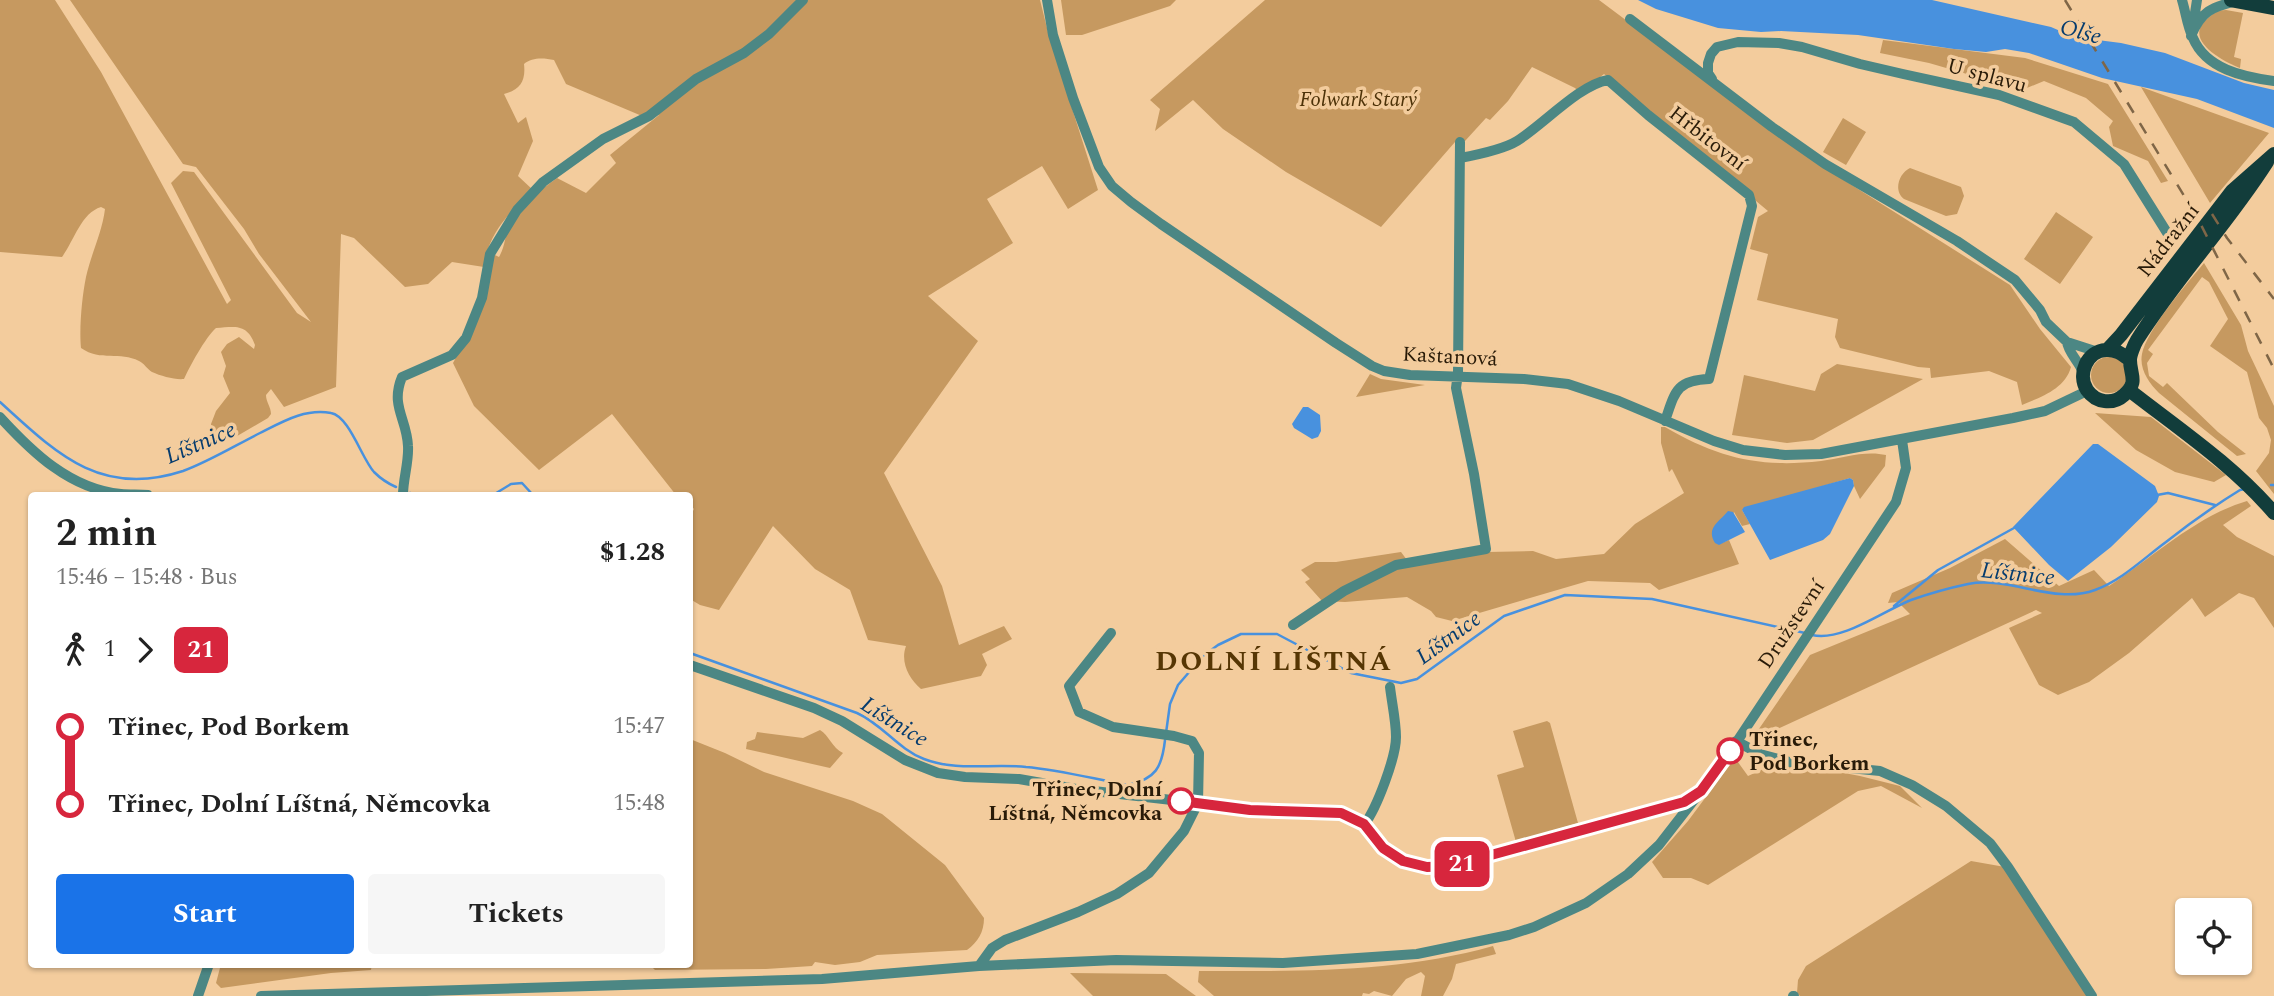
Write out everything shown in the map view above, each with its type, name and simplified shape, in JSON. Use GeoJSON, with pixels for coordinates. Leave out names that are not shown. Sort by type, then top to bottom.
{"type":"FeatureCollection","features":[{"type":"Feature","properties":{"kind":"main road"},"geometry":{"type":"LineString","coordinates":[[2234,1],[2266,5]]}},
{"type":"Feature","properties":{"kind":"main road","name":"Nádražní"},"geometry":{"type":"LineString","coordinates":[[2083,372],[2089,358],[2103,351],[2121,335],[2232,191],[2270,158]]}},
{"type":"Feature","properties":{"kind":"main road","name":"Nádražní"},"geometry":{"type":"LineString","coordinates":[[2129,390],[2134,373],[2130,360],[2135,343],[2162,301],[2242,201],[2270,158]]}},
{"type":"Feature","properties":{"kind":"main road"},"geometry":{"type":"LineString","coordinates":[[2103,351],[2122,354],[2130,360]]}},
{"type":"Feature","properties":{"kind":"main road"},"geometry":{"type":"LineString","coordinates":[[2083,372],[2087,391],[2095,398],[2107,402],[2117,400],[2129,390],[2220,460],[2274,513]]}},
{"type":"Feature","properties":{"kind":"street"},"geometry":{"type":"LineString","coordinates":[[403,492],[409,447],[398,408],[397,390],[402,377],[452,355],[466,338],[482,298],[490,254],[517,210],[543,182],[603,139],[649,116],[696,79],[744,53],[769,34],[803,0]]}},
{"type":"Feature","properties":{"kind":"street","name":"Kaštanová"},"geometry":{"type":"LineString","coordinates":[[1047,0],[1053,34],[1085,131],[1099,167],[1121,194],[1243,280],[1373,366],[1396,373],[1524,379],[1568,384],[1611,397],[1714,442],[1742,450],[1785,455],[1821,454],[1902,440]]}},
{"type":"Feature","properties":{"kind":"street"},"geometry":{"type":"LineString","coordinates":[[2182,0],[2194,41],[2212,63],[2237,74],[2274,81]]}},
{"type":"Feature","properties":{"kind":"street"},"geometry":{"type":"LineString","coordinates":[[2194,41],[2197,0]]}},
{"type":"Feature","properties":{"kind":"street"},"geometry":{"type":"LineString","coordinates":[[2194,41],[2197,20],[2205,12],[2234,1]]}},
{"type":"Feature","properties":{"kind":"street"},"geometry":{"type":"LineString","coordinates":[[1630,19],[1825,164],[2015,279],[2040,310],[2046,322],[2067,342],[2103,351]]}},
{"type":"Feature","properties":{"kind":"street","name":"U splavu"},"geometry":{"type":"LineString","coordinates":[[1713,82],[1708,73],[1711,54],[1717,47],[1738,41],[1802,47],[1860,64],[1999,95],[2074,122],[2124,164],[2171,239]]}},
{"type":"Feature","properties":{"kind":"street","name":"Hřbitovní"},"geometry":{"type":"LineString","coordinates":[[1460,158],[1516,142],[1578,95],[1600,81],[1608,80],[1751,199],[1750,213],[1709,379],[1692,379],[1683,384],[1665,421]]}},
{"type":"Feature","properties":{"kind":"street"},"geometry":{"type":"LineString","coordinates":[[1293,625],[1344,591],[1396,565],[1486,549],[1456,388],[1460,142]]}},
{"type":"Feature","properties":{"kind":"street"},"geometry":{"type":"LineString","coordinates":[[2067,342],[2083,372]]}},
{"type":"Feature","properties":{"kind":"street"},"geometry":{"type":"LineString","coordinates":[[1902,440],[2045,411],[2087,391]]}},
{"type":"Feature","properties":{"kind":"street"},"geometry":{"type":"LineString","coordinates":[[0,416],[41,459],[65,475],[112,492]]}},
{"type":"Feature","properties":{"kind":"street","name":"Družstevní"},"geometry":{"type":"LineString","coordinates":[[261,996],[822,979],[979,966],[1115,960],[1237,963],[1328,961],[1417,954],[1479,943],[1534,927],[1586,903],[1636,867],[1658,845],[1701,791],[1896,502],[1906,468],[1902,440]]}},
{"type":"Feature","properties":{"kind":"street"},"geometry":{"type":"LineString","coordinates":[[979,966],[992,948],[1005,940],[1117,894],[1149,873],[1184,831],[1198,803],[1199,753],[1192,741],[1113,727],[1079,712],[1069,686],[1111,633]]}},
{"type":"Feature","properties":{"kind":"street"},"geometry":{"type":"LineString","coordinates":[[693,666],[842,720],[905,760],[938,773],[1019,779],[1076,789],[1250,810],[1341,813],[1364,824],[1383,848],[1403,861],[1427,867],[1451,866],[1684,802],[1701,791]]}},
{"type":"Feature","properties":{"kind":"street"},"geometry":{"type":"LineString","coordinates":[[1364,824],[1373,813],[1396,738],[1390,687]]}},
{"type":"Feature","properties":{"kind":"street"},"geometry":{"type":"LineString","coordinates":[[1736,741],[1760,754],[1790,762],[1880,771],[1912,785],[1946,806],[1990,843],[2092,996]]}},
{"type":"Feature","properties":{"kind":"street"},"geometry":{"type":"LineString","coordinates":[[198,996],[208,968]]}},
{"type":"Feature","properties":{"kind":"street"},"geometry":{"type":"LineString","coordinates":[[667,983],[671,996]]}},
{"type":"Feature","properties":{"kind":"green space"},"geometry":{"type":"Polygon","coordinates":[[[0,0],[55,0],[101,72],[227,304],[231,300],[171,183],[183,171],[194,172],[297,313],[311,322],[196,167],[183,164],[70,0],[1040,0],[1098,190],[1068,209],[1042,166],[987,199],[1013,243],[928,296],[978,341],[884,473],[942,586],[959,645],[1004,626],[1012,639],[982,654],[987,665],[981,676],[921,689],[907,670],[904,658],[906,646],[868,640],[850,590],[815,569],[773,526],[719,610],[693,601],[693,492],[674,492],[612,414],[539,470],[474,406],[453,363],[473,327],[493,254],[499,257],[513,219],[530,199],[557,178],[586,193],[616,163],[610,155],[659,115],[642,116],[566,84],[554,60],[538,59],[524,64],[521,84],[504,94],[518,123],[526,117],[533,141],[518,176],[533,190],[501,224],[490,244],[484,267],[452,262],[428,284],[405,287],[354,238],[341,234],[336,387],[284,407],[271,389],[266,395],[271,411],[268,418],[232,439],[213,445],[211,424],[216,411],[230,393],[223,376],[226,366],[221,352],[227,344],[239,337],[254,349],[252,338],[244,330],[216,328],[184,379],[150,371],[132,358],[96,355],[81,348],[83,293],[105,209],[101,207],[88,215],[62,257],[0,252],[0,0]]]}},
{"type":"Feature","properties":{"kind":"green space"},"geometry":{"type":"Polygon","coordinates":[[[1061,0],[1176,0],[1170,6],[1082,35],[1066,35],[1061,0]]]}},
{"type":"Feature","properties":{"kind":"green space","name":"Folwark Starý"},"geometry":{"type":"Polygon","coordinates":[[[1265,0],[1599,0],[1820,165],[2010,285],[2040,329],[2071,367],[2068,375],[2058,387],[2022,405],[2017,382],[1989,371],[1931,378],[1930,368],[1840,348],[1835,337],[1838,319],[1757,300],[1768,254],[1750,249],[1758,217],[1768,211],[1604,74],[1580,93],[1532,67],[1508,101],[1490,120],[1486,118],[1465,141],[1455,142],[1381,227],[1286,172],[1223,129],[1193,100],[1155,131],[1160,109],[1150,100],[1265,0]]]}},
{"type":"Feature","properties":{"kind":"green space"},"geometry":{"type":"Polygon","coordinates":[[[2226,10],[2243,13],[2234,57],[2241,59],[2240,68],[2208,49],[2199,35],[2207,19],[2216,12],[2226,10]]]}},
{"type":"Feature","properties":{"kind":"green space"},"geometry":{"type":"Polygon","coordinates":[[[1883,40],[2025,58],[2108,84],[2168,181],[2161,183],[2148,161],[2113,146],[2109,127],[2113,121],[2086,98],[2044,81],[2022,90],[1929,63],[1880,53],[1883,40]]]}},
{"type":"Feature","properties":{"kind":"green space"},"geometry":{"type":"Polygon","coordinates":[[[2141,87],[2269,133],[2210,203],[2141,87]]]}},
{"type":"Feature","properties":{"kind":"green space"},"geometry":{"type":"Polygon","coordinates":[[[1843,118],[1866,132],[1846,165],[1823,152],[1843,118]]]}},
{"type":"Feature","properties":{"kind":"green space"},"geometry":{"type":"Polygon","coordinates":[[[1910,168],[1961,187],[1964,196],[1957,214],[1946,216],[1904,199],[1898,187],[1903,174],[1910,168]]]}},
{"type":"Feature","properties":{"kind":"green space"},"geometry":{"type":"Polygon","coordinates":[[[2056,212],[2093,237],[2060,284],[2024,259],[2056,212]]]}},
{"type":"Feature","properties":{"kind":"green space"},"geometry":{"type":"Polygon","coordinates":[[[2204,263],[2241,325],[2248,351],[2274,406],[2274,494],[2256,471],[2269,453],[2271,440],[2267,428],[2259,418],[2247,372],[2210,346],[2228,319],[2209,282],[2202,277],[2148,350],[2153,354],[2147,363],[2149,376],[2163,387],[2167,383],[2218,432],[2246,454],[2237,456],[2159,393],[2143,370],[2142,354],[2151,333],[2168,307],[2204,263]]]}},
{"type":"Feature","properties":{"kind":"green space"},"geometry":{"type":"Polygon","coordinates":[[[2109,357],[2122,362],[2127,375],[2122,388],[2109,393],[2096,388],[2091,375],[2096,362],[2109,357]]]}},
{"type":"Feature","properties":{"kind":"green space"},"geometry":{"type":"Polygon","coordinates":[[[1837,364],[1923,379],[1813,440],[1787,443],[1732,435],[1744,375],[1815,391],[1821,374],[1837,364]]]}},
{"type":"Feature","properties":{"kind":"green space"},"geometry":{"type":"Polygon","coordinates":[[[1370,374],[1381,379],[1425,385],[1356,397],[1370,374]]]}},
{"type":"Feature","properties":{"kind":"green space"},"geometry":{"type":"Polygon","coordinates":[[[2095,413],[2151,417],[2226,475],[2214,482],[2175,472],[2136,450],[2095,413]]]}},
{"type":"Feature","properties":{"kind":"green space"},"geometry":{"type":"Polygon","coordinates":[[[1661,427],[1703,446],[1740,458],[1799,463],[1878,454],[1886,455],[1885,466],[1860,499],[1850,478],[1742,510],[1750,524],[1742,526],[1734,512],[1719,544],[1729,540],[1739,564],[1659,590],[1650,583],[1588,581],[1452,621],[1436,617],[1431,611],[1407,597],[1322,601],[1305,582],[1310,579],[1301,570],[1315,562],[1336,562],[1401,552],[1410,564],[1488,552],[1533,551],[1556,559],[1604,554],[1635,524],[1684,493],[1672,469],[1669,472],[1661,443],[1661,427]]]}},
{"type":"Feature","properties":{"kind":"green space"},"geometry":{"type":"Polygon","coordinates":[[[2247,501],[2251,506],[2223,525],[2237,537],[2274,556],[2274,628],[2254,598],[2239,593],[2205,617],[2192,598],[2129,653],[2089,682],[2058,695],[2039,685],[2009,628],[2042,613],[2036,610],[1758,738],[1754,736],[1810,655],[1910,614],[1898,602],[1888,603],[1892,593],[1950,568],[2005,539],[2059,586],[2094,570],[2109,586],[2175,538],[2210,517],[2247,501]]]}},
{"type":"Feature","properties":{"kind":"green space"},"geometry":{"type":"Polygon","coordinates":[[[1547,721],[1550,723],[1578,823],[1516,842],[1497,775],[1524,767],[1513,731],[1547,721]]]}},
{"type":"Feature","properties":{"kind":"green space"},"geometry":{"type":"Polygon","coordinates":[[[820,730],[843,753],[830,768],[746,749],[747,742],[755,739],[757,732],[803,738],[820,730]]]}},
{"type":"Feature","properties":{"kind":"green space"},"geometry":{"type":"Polygon","coordinates":[[[693,740],[764,772],[853,801],[882,814],[945,865],[984,918],[982,932],[967,950],[877,955],[860,962],[835,965],[815,962],[812,966],[766,969],[653,968],[693,968],[693,740]]]}},
{"type":"Feature","properties":{"kind":"green space"},"geometry":{"type":"Polygon","coordinates":[[[1735,758],[1748,776],[1781,761],[1900,786],[1922,808],[1881,786],[1858,791],[1708,885],[1691,878],[1663,878],[1652,862],[1688,821],[1735,758]]]}},
{"type":"Feature","properties":{"kind":"green space"},"geometry":{"type":"Polygon","coordinates":[[[1971,861],[2005,867],[2087,996],[1800,996],[1797,993],[1798,980],[1806,966],[1971,861]]]}},
{"type":"Feature","properties":{"kind":"green space"},"geometry":{"type":"Polygon","coordinates":[[[1493,946],[1496,954],[1456,964],[1443,996],[1421,996],[1425,976],[1421,972],[1406,979],[1392,996],[1374,991],[1363,993],[1362,996],[1214,996],[1198,982],[1199,971],[1384,966],[1457,955],[1493,946]]]}},
{"type":"Feature","properties":{"kind":"green space"},"geometry":{"type":"Polygon","coordinates":[[[220,968],[371,968],[221,988],[216,983],[220,968]]]}},
{"type":"Feature","properties":{"kind":"green space"},"geometry":{"type":"Polygon","coordinates":[[[1070,973],[1166,974],[1196,996],[1093,996],[1070,973]]]}},
{"type":"Feature","properties":{"kind":"water"},"geometry":{"type":"Polygon","coordinates":[[[1638,0],[1932,0],[2051,27],[2074,37],[2121,43],[2165,53],[2244,83],[2274,90],[2274,128],[2197,99],[2102,78],[2029,53],[2005,49],[1986,52],[1954,49],[1858,35],[1718,28],[1656,9],[1638,0]]]}},
{"type":"Feature","properties":{"kind":"water"},"geometry":{"type":"Polygon","coordinates":[[[1303,407],[1308,407],[1320,415],[1321,431],[1318,437],[1312,439],[1292,424],[1303,407]]]}},
{"type":"Feature","properties":{"kind":"water"},"geometry":{"type":"Polygon","coordinates":[[[2093,444],[2098,444],[2155,486],[2159,496],[2157,502],[2111,547],[2068,581],[2013,527],[2093,444]]]}},
{"type":"Feature","properties":{"kind":"water"},"geometry":{"type":"Polygon","coordinates":[[[1850,478],[1854,486],[1830,534],[1823,540],[1770,560],[1742,510],[1744,507],[1850,478]]]}},
{"type":"Feature","properties":{"kind":"water"},"geometry":{"type":"Polygon","coordinates":[[[1728,511],[1733,512],[1745,532],[1719,545],[1713,538],[1713,529],[1728,511]]]}},
{"type":"Feature","properties":{"kind":"waterway","name":"Líštnice"},"geometry":{"type":"LineString","coordinates":[[0,402],[61,454],[104,475],[128,479],[154,478],[183,471],[294,417],[312,412],[331,413],[344,422],[374,472],[396,487]]}},
{"type":"Feature","properties":{"kind":"waterway","name":"Líštnice"},"geometry":{"type":"LineString","coordinates":[[498,492],[511,484],[522,483],[530,492]]}},
{"type":"Feature","properties":{"kind":"waterway","name":"Líštnice"},"geometry":{"type":"LineString","coordinates":[[1812,635],[1824,636],[1849,630],[1911,600],[1968,584],[2000,584],[2064,594],[2095,590],[2123,575],[2202,515],[2245,489]]}},
{"type":"Feature","properties":{"kind":"waterway"},"geometry":{"type":"LineString","coordinates":[[2157,495],[2168,493],[2215,505]]}},
{"type":"Feature","properties":{"kind":"waterway"},"geometry":{"type":"LineString","coordinates":[[1894,606],[1938,570],[2014,528]]}},
{"type":"Feature","properties":{"kind":"waterway","name":"Líštnice"},"geometry":{"type":"LineString","coordinates":[[1166,733],[1170,704],[1178,685],[1203,656],[1241,634],[1277,634],[1351,673],[1401,683],[1417,679],[1504,616],[1565,595],[1652,599],[1805,633]]}},
{"type":"Feature","properties":{"kind":"waterway","name":"Líštnice"},"geometry":{"type":"LineString","coordinates":[[693,654],[857,713],[915,755],[937,763],[1039,768],[1128,785],[1145,779],[1156,770],[1162,758],[1165,740]]}},
{"type":"Feature","properties":{"kind":"railway"},"geometry":{"type":"LineString","coordinates":[[2065,0],[2197,217],[2274,369]]}},
{"type":"Feature","properties":{"kind":"railway"},"geometry":{"type":"LineString","coordinates":[[2212,214],[2274,299]]}},
{"type":"Feature","properties":{"kind":"bus line","name":"21"},"geometry":{"type":"LineString","coordinates":[[1181,801],[1250,810],[1341,813],[1364,824],[1383,848],[1403,861],[1427,867],[1451,866],[1684,802],[1701,791],[1730,751]]}},
{"type":"Feature","properties":{"kind":"place","name":"Třinec, Pod Borkem"},"geometry":{"type":"Point","coordinates":[1730,751]}},
{"type":"Feature","properties":{"kind":"place","name":"Třinec, Dolní Líštná, Němcovka"},"geometry":{"type":"Point","coordinates":[1181,801]}},
{"type":"Feature","properties":{"kind":"district","name":"DOLNÍ LÍŠTNÁ"},"geometry":{"type":"Point","coordinates":[1274,660]}},
{"type":"Feature","properties":{"kind":"water label","name":"Olše"},"geometry":{"type":"Point","coordinates":[2081,31]}}]}
